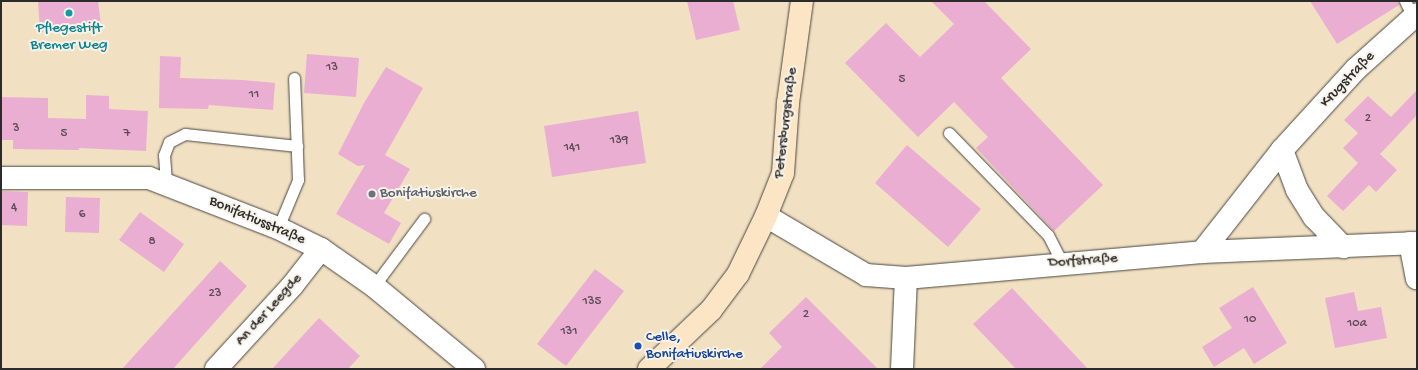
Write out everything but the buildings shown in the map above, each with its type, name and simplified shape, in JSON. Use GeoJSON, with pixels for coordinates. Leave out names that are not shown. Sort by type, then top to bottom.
{"type":"FeatureCollection","features":[{"type":"Feature","properties":{"kind":"main road","name":"Petersburgstraße"},"geometry":{"type":"LineString","coordinates":[[649,369],[711,310],[738,274],[766,216],[783,173],[788,103],[802,1]]}},
{"type":"Feature","properties":{"kind":"street","name":"Krugstraße"},"geometry":{"type":"LineString","coordinates":[[1202,252],[1282,150],[1356,69],[1413,16]]}},
{"type":"Feature","properties":{"kind":"street"},"geometry":{"type":"LineString","coordinates":[[1282,150],[1297,190],[1314,217],[1343,247]]}},
{"type":"Feature","properties":{"kind":"street","name":"Bonifatiusstraße"},"geometry":{"type":"LineString","coordinates":[[1,178],[149,178],[166,183],[278,228],[321,249],[374,286],[474,369]]}},
{"type":"Feature","properties":{"kind":"street","name":"Dorfstraße"},"geometry":{"type":"LineString","coordinates":[[766,216],[866,275],[906,278],[1062,263],[1202,252],[1414,243]]}},
{"type":"Feature","properties":{"kind":"street"},"geometry":{"type":"LineString","coordinates":[[1414,243],[1417,278]]}},
{"type":"Feature","properties":{"kind":"street","name":"An der Leegde"},"geometry":{"type":"LineString","coordinates":[[216,369],[292,286],[321,249]]}},
{"type":"Feature","properties":{"kind":"street"},"geometry":{"type":"LineString","coordinates":[[902,369],[906,278]]}},
{"type":"Feature","properties":{"kind":"lane"},"geometry":{"type":"LineString","coordinates":[[278,228],[298,180],[294,78]]}},
{"type":"Feature","properties":{"kind":"lane"},"geometry":{"type":"LineString","coordinates":[[949,133],[1048,235],[1062,263]]}},
{"type":"Feature","properties":{"kind":"lane"},"geometry":{"type":"LineString","coordinates":[[166,183],[164,155],[169,142],[185,134],[297,146]]}},
{"type":"Feature","properties":{"kind":"lane"},"geometry":{"type":"LineString","coordinates":[[374,286],[424,219]]}},
{"type":"Feature","properties":{"kind":"place","name":"Pflegestift Bremer Weg"},"geometry":{"type":"Point","coordinates":[69,13]}},
{"type":"Feature","properties":{"kind":"place","name":"Bonifatiuskirche"},"geometry":{"type":"Point","coordinates":[372,194]}},
{"type":"Feature","properties":{"kind":"place","name":"Celle, Bonifatiuskirche"},"geometry":{"type":"Point","coordinates":[638,346]}}]}
